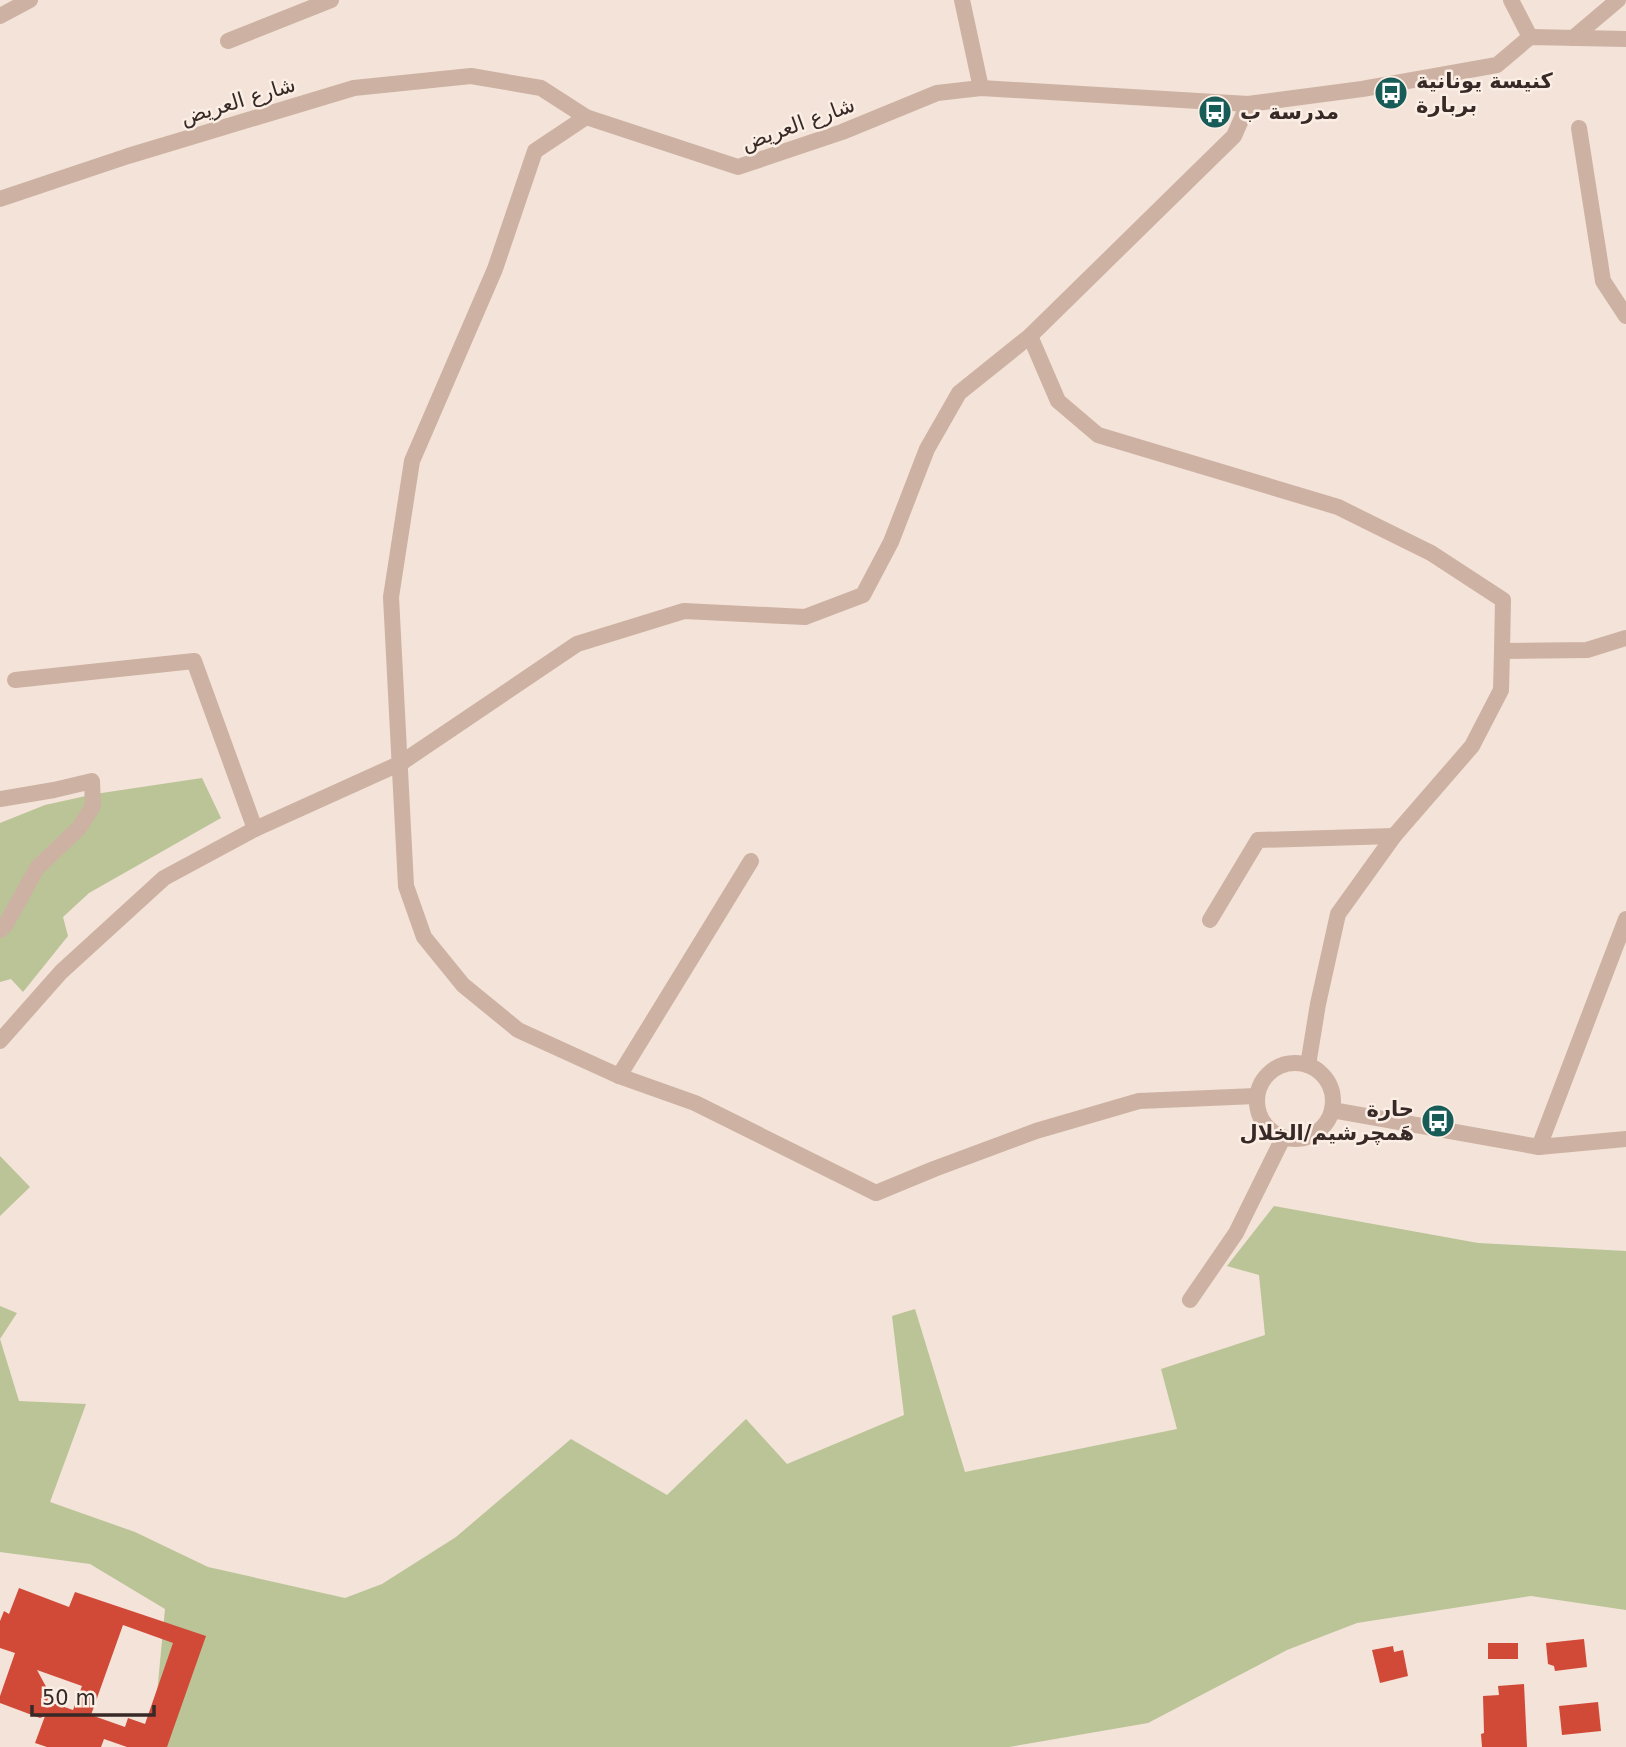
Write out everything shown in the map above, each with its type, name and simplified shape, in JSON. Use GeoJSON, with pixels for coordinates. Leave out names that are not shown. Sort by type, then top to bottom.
{"type":"FeatureCollection","features":[{"type":"Feature","properties":{"kind":"street"},"geometry":{"type":"LineString","coordinates":[[0,16],[30,0]]}},
{"type":"Feature","properties":{"kind":"street"},"geometry":{"type":"LineString","coordinates":[[228,41],[331,0]]}},
{"type":"Feature","properties":{"kind":"street"},"geometry":{"type":"LineString","coordinates":[[962,0],[981,88]]}},
{"type":"Feature","properties":{"kind":"street"},"geometry":{"type":"LineString","coordinates":[[1511,0],[1530,37],[1626,38]]}},
{"type":"Feature","properties":{"kind":"street"},"geometry":{"type":"LineString","coordinates":[[1573,38],[1618,0]]}},
{"type":"Feature","properties":{"kind":"street","name":"شارع العريض"},"geometry":{"type":"LineString","coordinates":[[0,199],[128,156],[354,88],[471,76],[541,88],[586,117],[738,167],[842,132],[937,93],[981,88],[1248,104],[1362,89],[1496,65],[1530,37]]}},
{"type":"Feature","properties":{"kind":"street"},"geometry":{"type":"LineString","coordinates":[[3,1030],[61,972],[164,878],[255,829],[401,763],[577,644],[684,611],[805,617],[863,595],[891,542],[927,449],[959,393],[1030,336],[1234,136],[1248,104]]}},
{"type":"Feature","properties":{"kind":"street"},"geometry":{"type":"LineString","coordinates":[[586,117],[535,151],[495,269],[412,461],[391,597],[406,886],[424,937],[463,985],[518,1030],[619,1076],[695,1103],[876,1193],[1036,1131],[1139,1101],[1256,1096]]}},
{"type":"Feature","properties":{"kind":"street"},"geometry":{"type":"LineString","coordinates":[[1579,128],[1603,281],[1626,316]]}},
{"type":"Feature","properties":{"kind":"street"},"geometry":{"type":"LineString","coordinates":[[1030,336],[1058,401],[1098,435],[1338,507],[1432,553],[1503,600],[1500,690],[1472,746],[1394,836],[1338,914],[1308,1065]]}},
{"type":"Feature","properties":{"kind":"street"},"geometry":{"type":"LineString","coordinates":[[1502,651],[1587,650],[1626,638]]}},
{"type":"Feature","properties":{"kind":"street"},"geometry":{"type":"LineString","coordinates":[[15,680],[194,661],[255,829]]}},
{"type":"Feature","properties":{"kind":"street"},"geometry":{"type":"LineString","coordinates":[[0,799],[92,781],[93,806],[79,828],[37,868],[0,930]]}},
{"type":"Feature","properties":{"kind":"street"},"geometry":{"type":"LineString","coordinates":[[1210,920],[1258,840],[1394,836]]}},
{"type":"Feature","properties":{"kind":"street"},"geometry":{"type":"LineString","coordinates":[[619,1076],[751,861]]}},
{"type":"Feature","properties":{"kind":"street"},"geometry":{"type":"LineString","coordinates":[[1539,1147],[1626,919]]}},
{"type":"Feature","properties":{"kind":"street"},"geometry":{"type":"LineString","coordinates":[[1286,1064],[1308,1065],[1326,1078],[1334,1099],[1332,1110],[1319,1131],[1308,1137],[1283,1138],[1262,1122],[1256,1096],[1260,1085],[1275,1068],[1286,1064]]}},
{"type":"Feature","properties":{"kind":"street"},"geometry":{"type":"LineString","coordinates":[[1332,1110],[1539,1147],[1626,1139]]}},
{"type":"Feature","properties":{"kind":"street"},"geometry":{"type":"LineString","coordinates":[[1190,1300],[1236,1233],[1283,1138]]}},
{"type":"Feature","properties":{"kind":"green space"},"geometry":{"type":"Polygon","coordinates":[[[202,778],[221,818],[89,893],[63,917],[68,936],[23,992],[11,979],[0,982],[0,823],[45,805],[95,794],[202,778]]]}},
{"type":"Feature","properties":{"kind":"green space"},"geometry":{"type":"Polygon","coordinates":[[[0,1156],[30,1187],[0,1216],[0,1156]]]}},
{"type":"Feature","properties":{"kind":"green space"},"geometry":{"type":"Polygon","coordinates":[[[1274,1206],[1478,1243],[1626,1251],[1626,1610],[1531,1596],[1357,1623],[1287,1650],[1148,1723],[1009,1747],[152,1747],[165,1609],[90,1564],[0,1552],[0,1339],[19,1401],[86,1404],[50,1502],[135,1532],[208,1567],[345,1598],[382,1584],[456,1537],[571,1439],[667,1495],[746,1419],[787,1464],[904,1415],[892,1316],[915,1309],[965,1472],[1177,1429],[1161,1369],[1265,1335],[1259,1275],[1227,1266],[1274,1206]]]}},
{"type":"Feature","properties":{"kind":"green space"},"geometry":{"type":"Polygon","coordinates":[[[0,1306],[17,1313],[0,1339],[0,1306]]]}},
{"type":"Feature","properties":{"kind":"building"},"geometry":{"type":"Polygon","coordinates":[[[19,1588],[69,1607],[75,1592],[206,1636],[167,1747],[127,1747],[104,1739],[101,1747],[47,1747],[35,1743],[45,1716],[40,1718],[0,1703],[15,1653],[0,1648],[0,1621],[4,1611],[9,1614],[19,1588]],[[123,1625],[91,1715],[125,1727],[128,1718],[145,1724],[173,1643],[123,1625]],[[37,1670],[50,1694],[47,1701],[73,1710],[82,1686],[37,1670]]]}},
{"type":"Feature","properties":{"kind":"building"},"geometry":{"type":"Polygon","coordinates":[[[1584,1639],[1587,1667],[1555,1671],[1554,1666],[1548,1664],[1546,1643],[1584,1639]]]}},
{"type":"Feature","properties":{"kind":"building"},"geometry":{"type":"Polygon","coordinates":[[[1488,1643],[1518,1643],[1518,1659],[1488,1659],[1488,1643]]]}},
{"type":"Feature","properties":{"kind":"building"},"geometry":{"type":"Polygon","coordinates":[[[1393,1646],[1394,1652],[1403,1650],[1408,1676],[1380,1683],[1372,1650],[1393,1646]]]}},
{"type":"Feature","properties":{"kind":"building"},"geometry":{"type":"Polygon","coordinates":[[[1524,1684],[1527,1747],[1482,1747],[1483,1696],[1499,1695],[1498,1686],[1524,1684]]]}},
{"type":"Feature","properties":{"kind":"building"},"geometry":{"type":"Polygon","coordinates":[[[1598,1702],[1601,1731],[1562,1735],[1559,1706],[1598,1702]]]}},
{"type":"Feature","properties":{"kind":"place","name":"كنيسة يونانية بربارة"},"geometry":{"type":"Point","coordinates":[1391,93]}},
{"type":"Feature","properties":{"kind":"place","name":"مدرسة ب"},"geometry":{"type":"Point","coordinates":[1215,112]}},
{"type":"Feature","properties":{"kind":"place","name":"حارة هَمچرشيم/الخلال"},"geometry":{"type":"Point","coordinates":[1438,1121]}}]}
